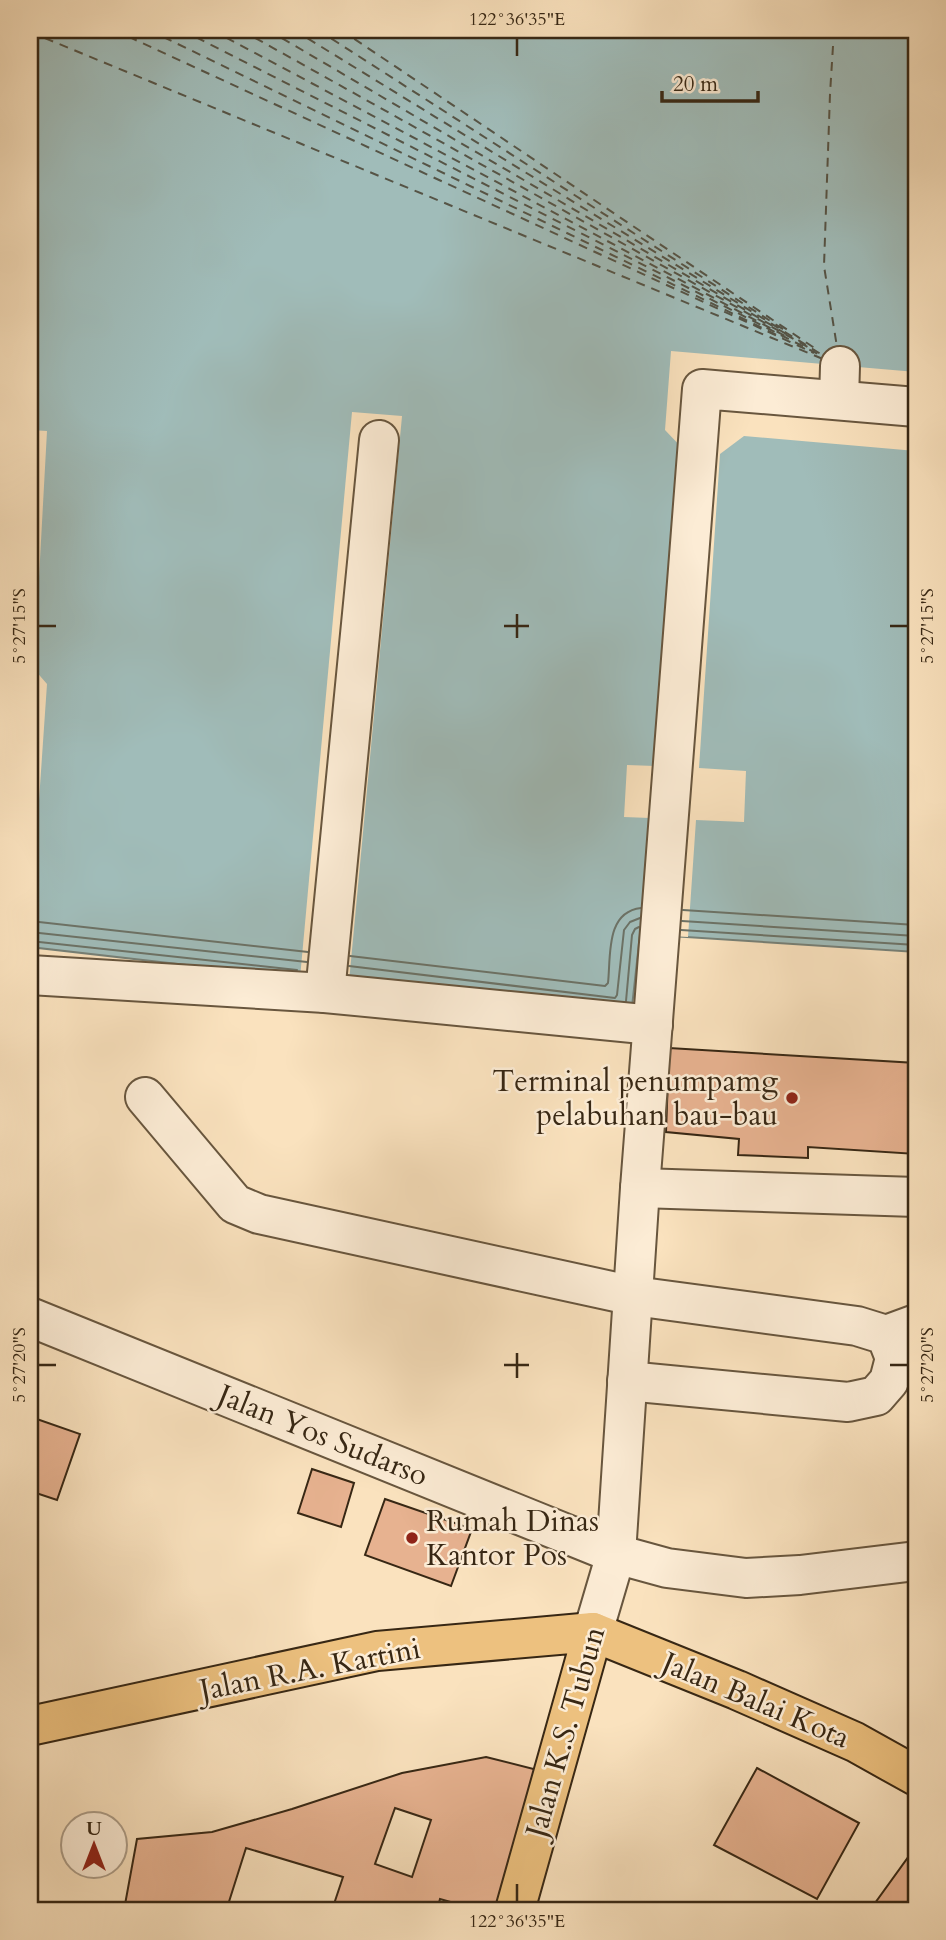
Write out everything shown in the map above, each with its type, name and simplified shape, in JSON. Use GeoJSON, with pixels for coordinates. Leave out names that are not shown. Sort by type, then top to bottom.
{"type":"FeatureCollection","features":[{"type":"Feature","properties":{"kind":"main road","name":"Jalan R.A. Kartini"},"geometry":{"type":"LineString","coordinates":[[30,1726],[377,1651],[593,1632]]}},
{"type":"Feature","properties":{"kind":"main road","name":"Jalan Balai Kota"},"geometry":{"type":"LineString","coordinates":[[593,1632],[737,1690],[855,1742],[916,1776]]}},
{"type":"Feature","properties":{"kind":"main road","name":"Jalan K.S. Tubun"},"geometry":{"type":"LineString","coordinates":[[515,1910],[593,1632]]}},
{"type":"Feature","properties":{"kind":"street","name":"Jalan K.S. Tubun"},"geometry":{"type":"LineString","coordinates":[[593,1632],[616,1554],[640,1188],[702,388],[840,383],[916,407]]}},
{"type":"Feature","properties":{"kind":"street"},"geometry":{"type":"LineString","coordinates":[[325,993],[379,440]]}},
{"type":"Feature","properties":{"kind":"street"},"geometry":{"type":"LineString","coordinates":[[30,975],[325,993],[653,1025]]}},
{"type":"Feature","properties":{"kind":"street"},"geometry":{"type":"LineString","coordinates":[[145,1097],[235,1204],[259,1214],[634,1296],[857,1326],[901,1329],[889,1381],[876,1396],[848,1402],[627,1381]]}},
{"type":"Feature","properties":{"kind":"street"},"geometry":{"type":"LineString","coordinates":[[640,1188],[916,1197]]}},
{"type":"Feature","properties":{"kind":"street","name":"Jalan Yos Sudarso"},"geometry":{"type":"LineString","coordinates":[[30,1317],[616,1554],[667,1568],[746,1578],[800,1575],[916,1561]]}},
{"type":"Feature","properties":{"kind":"water"},"geometry":{"type":"Polygon","coordinates":[[[30,30],[916,30],[916,952],[640,934],[631,1016],[30,947],[30,30]]]}},
{"type":"Feature","properties":{"kind":"pier"},"geometry":{"type":"Polygon","coordinates":[[[671,351],[916,372],[916,451],[744,436],[720,454],[699,768],[746,771],[744,822],[696,820],[688,937],[639,934],[650,818],[624,817],[627,765],[655,766],[685,451],[665,430],[671,351]]]}},
{"type":"Feature","properties":{"kind":"pier"},"geometry":{"type":"Polygon","coordinates":[[[352,412],[402,416],[349,982],[300,978],[352,412]]]}},
{"type":"Feature","properties":{"kind":"pier"},"geometry":{"type":"Polygon","coordinates":[[[30,430],[47,431],[34,669],[47,684],[30,931],[30,430]]]}},
{"type":"Feature","properties":{"kind":"building","name":"Terminal penumpamg pelabuhan bau-bau"},"geometry":{"type":"Polygon","coordinates":[[[669,1048],[916,1063],[916,1154],[808,1147],[808,1158],[738,1155],[739,1139],[666,1132],[669,1048]]]}},
{"type":"Feature","properties":{"kind":"building"},"geometry":{"type":"Polygon","coordinates":[[[31,1417],[80,1434],[57,1500],[30,1491],[31,1417]]]}},
{"type":"Feature","properties":{"kind":"building"},"geometry":{"type":"Polygon","coordinates":[[[312,1469],[354,1483],[341,1527],[298,1513],[312,1469]]]}},
{"type":"Feature","properties":{"kind":"building"},"geometry":{"type":"Polygon","coordinates":[[[385,1499],[472,1529],[451,1586],[365,1555],[385,1499]]]}},
{"type":"Feature","properties":{"kind":"building"},"geometry":{"type":"Polygon","coordinates":[[[486,1757],[557,1775],[509,1910],[479,1910],[440,1899],[437,1910],[332,1910],[343,1877],[246,1848],[227,1908],[235,1910],[124,1910],[137,1839],[212,1832],[402,1773],[486,1757]],[[395,1808],[375,1864],[412,1877],[431,1820],[395,1808]]]}},
{"type":"Feature","properties":{"kind":"building"},"geometry":{"type":"Polygon","coordinates":[[[757,1768],[859,1823],[817,1899],[714,1845],[757,1768]]]}},
{"type":"Feature","properties":{"kind":"building"},"geometry":{"type":"Polygon","coordinates":[[[909,1856],[916,1861],[916,1910],[870,1910],[909,1856]]]}},
{"type":"Feature","properties":{"kind":"ferry route"},"geometry":{"type":"LineString","coordinates":[[114,30],[814,353]]}},
{"type":"Feature","properties":{"kind":"ferry route"},"geometry":{"type":"LineString","coordinates":[[149,30],[783,338]]}},
{"type":"Feature","properties":{"kind":"ferry route"},"geometry":{"type":"LineString","coordinates":[[182,30],[824,357]]}},
{"type":"Feature","properties":{"kind":"ferry route"},"geometry":{"type":"LineString","coordinates":[[212,30],[787,337]]}},
{"type":"Feature","properties":{"kind":"ferry route"},"geometry":{"type":"LineString","coordinates":[[241,30],[815,351]]}},
{"type":"Feature","properties":{"kind":"ferry route"},"geometry":{"type":"LineString","coordinates":[[268,30],[788,335]]}},
{"type":"Feature","properties":{"kind":"ferry route"},"geometry":{"type":"LineString","coordinates":[[294,30],[824,356]]}},
{"type":"Feature","properties":{"kind":"ferry route"},"geometry":{"type":"LineString","coordinates":[[318,30],[789,333]]}},
{"type":"Feature","properties":{"kind":"ferry route"},"geometry":{"type":"LineString","coordinates":[[341,30],[816,349]]}},
{"type":"Feature","properties":{"kind":"ferry route"},"geometry":{"type":"LineString","coordinates":[[834,30],[824,266],[837,347]]}},
{"type":"Feature","properties":{"kind":"ferry route"},"geometry":{"type":"LineString","coordinates":[[30,32],[823,359]]}},
{"type":"Feature","properties":{"kind":"place","name":"Terminal penumpamg pelabuhan bau-bau"},"geometry":{"type":"Point","coordinates":[792,1098]}},
{"type":"Feature","properties":{"kind":"place","name":"Rumah Dinas Kantor Pos"},"geometry":{"type":"Point","coordinates":[412,1538]}}]}
